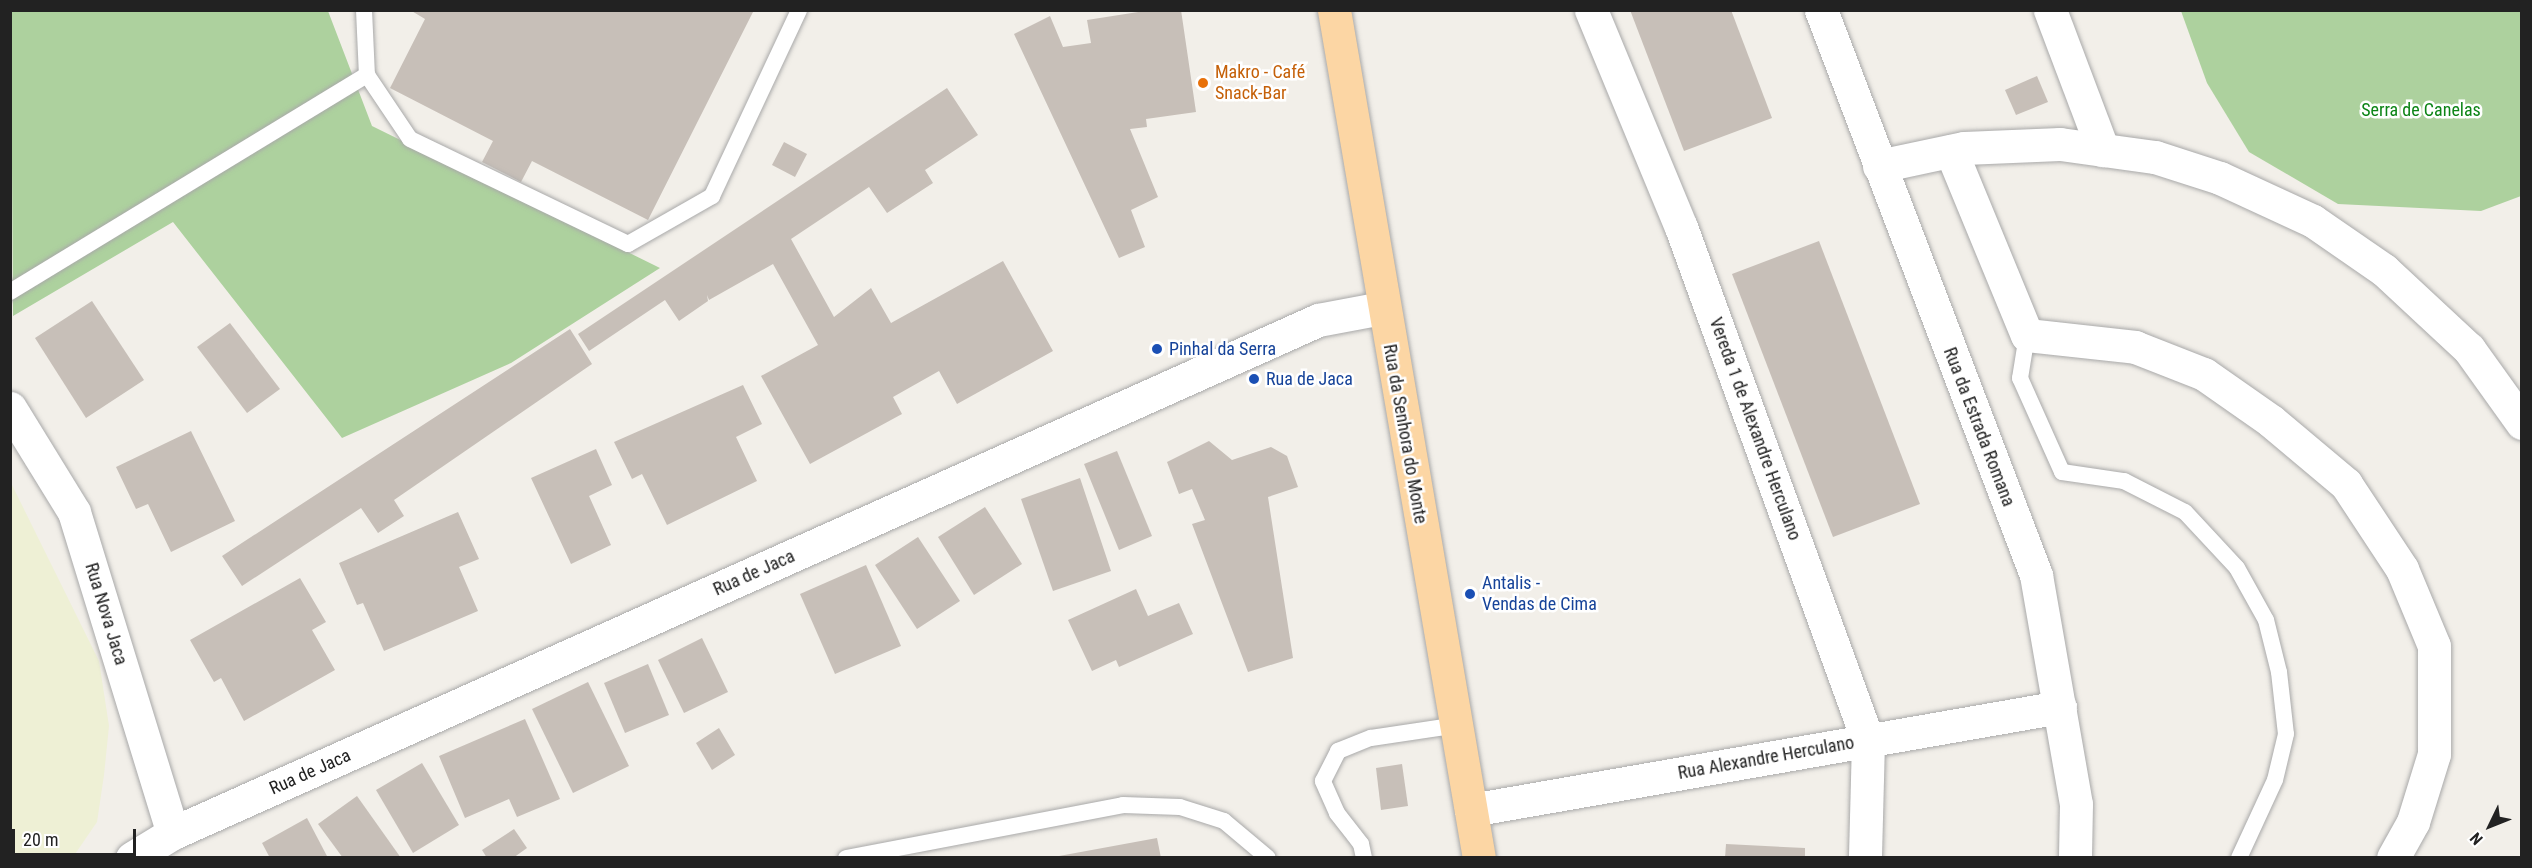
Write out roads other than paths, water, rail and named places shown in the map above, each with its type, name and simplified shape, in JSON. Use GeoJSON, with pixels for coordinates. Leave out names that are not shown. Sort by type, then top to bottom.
{"type":"FeatureCollection","features":[{"type":"Feature","properties":{"kind":"main road","name":"Rua da Senhora do Monte"},"geometry":{"type":"LineString","coordinates":[[1334,10],[1382,308],[1458,725],[1479,858]]}},
{"type":"Feature","properties":{"kind":"street","name":"Vereda 1 de Alexandre Herculano"},"geometry":{"type":"LineString","coordinates":[[1591,10],[1681,227],[1868,741],[1865,858]]}},
{"type":"Feature","properties":{"kind":"street","name":"Rua da Estrada Romana"},"geometry":{"type":"LineString","coordinates":[[1821,10],[2036,575],[2076,804],[2075,858]]}},
{"type":"Feature","properties":{"kind":"street"},"geometry":{"type":"LineString","coordinates":[[2050,10],[2103,150]]}},
{"type":"Feature","properties":{"kind":"street"},"geometry":{"type":"LineString","coordinates":[[1879,166],[1951,151],[2060,144],[2154,157],[2220,178],[2313,221],[2384,270],[2469,349],[2522,423]]}},
{"type":"Feature","properties":{"kind":"street"},"geometry":{"type":"LineString","coordinates":[[1951,151],[2027,335],[2135,347],[2204,374],[2271,421],[2346,484],[2402,569],[2434,646],[2434,754],[2413,822],[2393,858]]}},
{"type":"Feature","properties":{"kind":"street","name":"Rua de Jaca"},"geometry":{"type":"LineString","coordinates":[[132,858],[173,833],[1318,320],[1382,308]]}},
{"type":"Feature","properties":{"kind":"street","name":"Rua Nova Jaca"},"geometry":{"type":"LineString","coordinates":[[10,408],[74,512],[173,833]]}},
{"type":"Feature","properties":{"kind":"street","name":"Rua Alexandre Herculano"},"geometry":{"type":"LineString","coordinates":[[1471,810],[2060,707]]}},
{"type":"Feature","properties":{"kind":"lane"},"geometry":{"type":"LineString","coordinates":[[364,10],[367,75],[410,139],[628,244],[712,196],[799,10]]}},
{"type":"Feature","properties":{"kind":"lane"},"geometry":{"type":"LineString","coordinates":[[10,292],[367,75]]}},
{"type":"Feature","properties":{"kind":"lane"},"geometry":{"type":"LineString","coordinates":[[2027,335],[2020,378],[2062,472],[2124,481],[2185,512],[2237,568],[2266,620],[2279,672],[2286,734],[2275,780],[2239,858]]}},
{"type":"Feature","properties":{"kind":"lane"},"geometry":{"type":"LineString","coordinates":[[1364,858],[1361,844],[1337,813],[1323,781],[1338,751],[1371,738],[1458,725]]}},
{"type":"Feature","properties":{"kind":"lane"},"geometry":{"type":"LineString","coordinates":[[846,858],[1123,805],[1180,807],[1224,821],[1268,858]]}},
{"type":"Feature","properties":{"kind":"place","name":"Makro - Café Snack-Bar"},"geometry":{"type":"Point","coordinates":[1203,83]}},
{"type":"Feature","properties":{"kind":"place","name":"Pinhal da Serra"},"geometry":{"type":"Point","coordinates":[1157,349]}},
{"type":"Feature","properties":{"kind":"place","name":"Rua de Jaca"},"geometry":{"type":"Point","coordinates":[1254,379]}},
{"type":"Feature","properties":{"kind":"place","name":"Antalis - Vendas de Cima"},"geometry":{"type":"Point","coordinates":[1470,594]}},
{"type":"Feature","properties":{"kind":"park label","name":"Serra de Canelas"},"geometry":{"type":"Point","coordinates":[2421,110]}}]}
